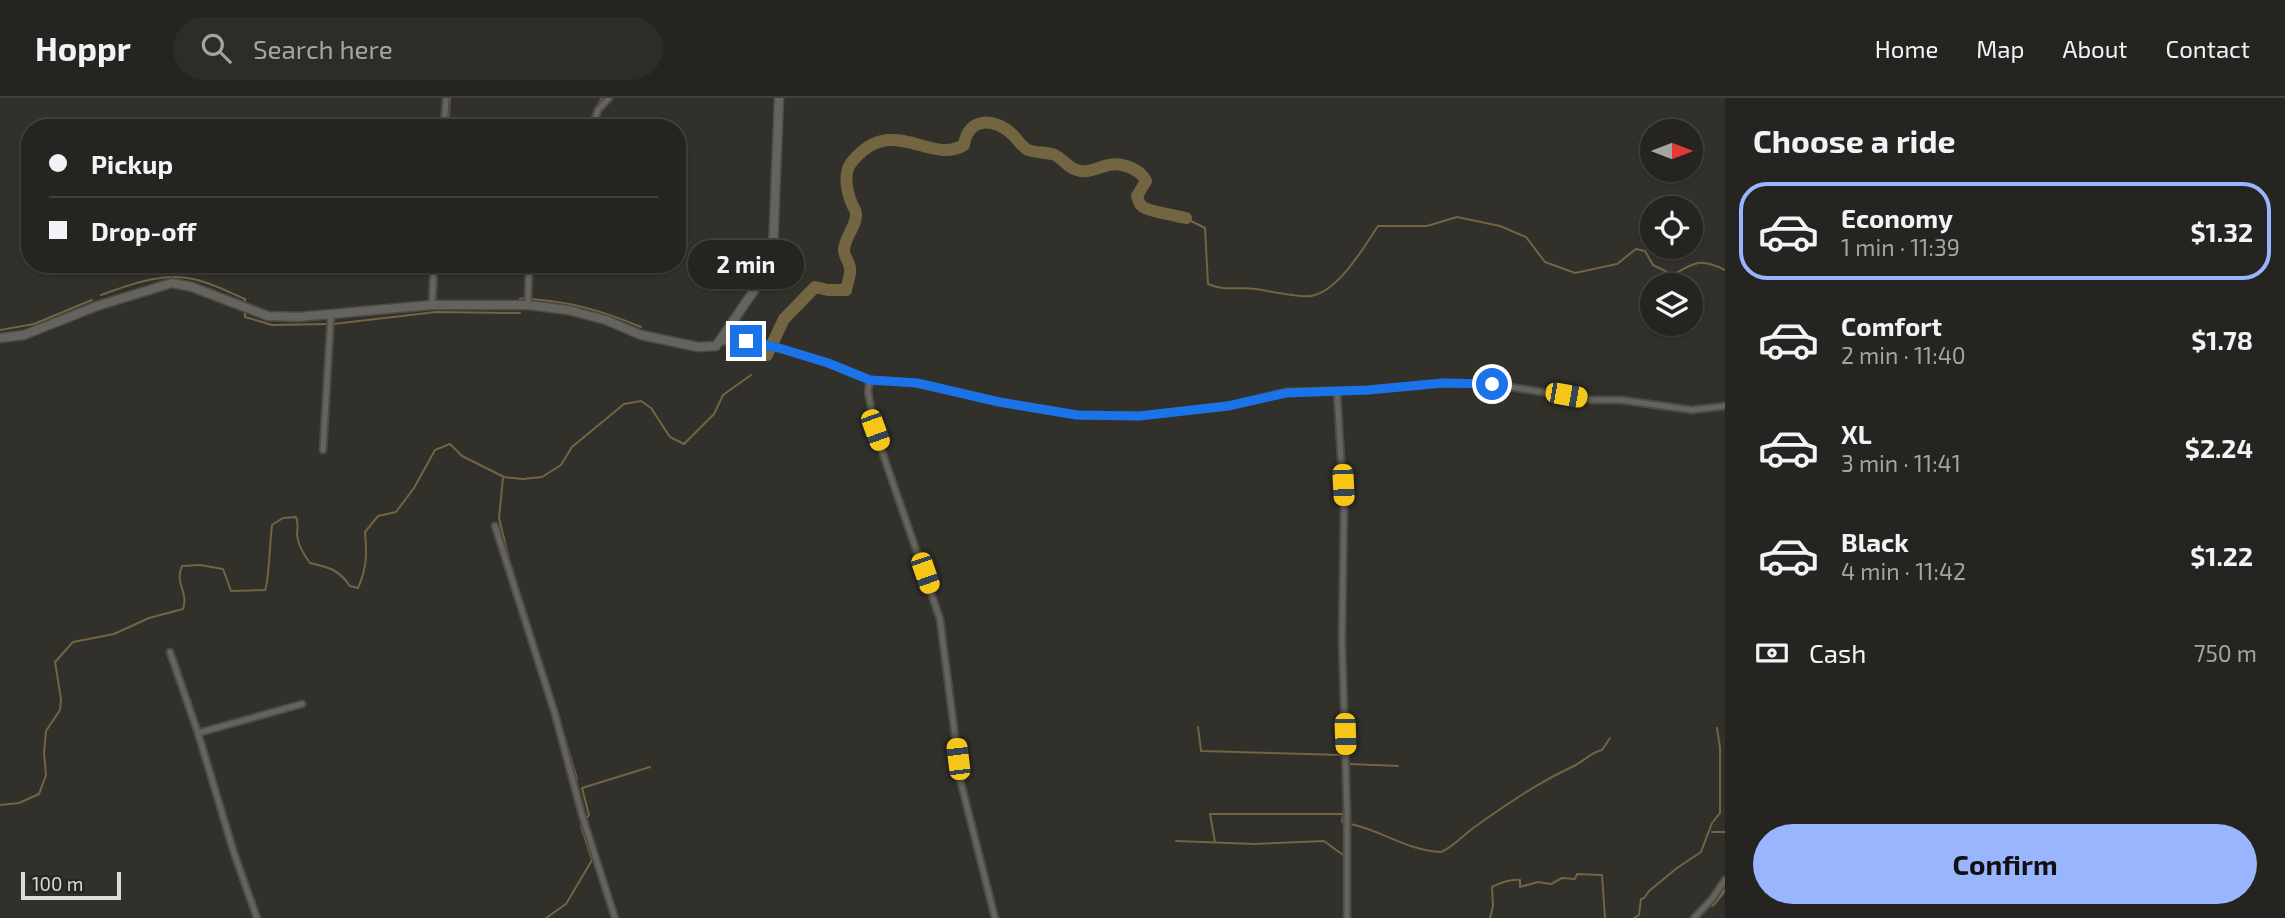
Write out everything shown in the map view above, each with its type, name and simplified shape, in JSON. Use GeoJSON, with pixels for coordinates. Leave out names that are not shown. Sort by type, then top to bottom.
{"type":"FeatureCollection","features":[{"type":"Feature","properties":{"kind":"main road"},"geometry":{"type":"LineString","coordinates":[[0,338],[24,335],[97,306],[172,283],[192,287],[268,316],[331,314],[432,304],[528,305],[568,310],[606,320],[641,335],[698,347],[716,346],[769,267],[773,250],[779,98]]}},
{"type":"Feature","properties":{"kind":"street"},"geometry":{"type":"LineString","coordinates":[[445,119],[446,98]]}},
{"type":"Feature","properties":{"kind":"street"},"geometry":{"type":"LineString","coordinates":[[595,119],[598,110],[609,98]]}},
{"type":"Feature","properties":{"kind":"street"},"geometry":{"type":"LineString","coordinates":[[432,304],[434,273]]}},
{"type":"Feature","properties":{"kind":"street"},"geometry":{"type":"LineString","coordinates":[[528,305],[529,273]]}},
{"type":"Feature","properties":{"kind":"street"},"geometry":{"type":"LineString","coordinates":[[323,450],[331,314]]}},
{"type":"Feature","properties":{"kind":"street"},"geometry":{"type":"LineString","coordinates":[[719,342],[746,341],[779,348],[828,363],[870,380],[917,383],[999,402],[1077,415],[1139,416],[1207,408],[1286,393],[1337,392],[1443,383],[1492,384],[1592,400],[1621,400],[1692,410],[1725,407]]}},
{"type":"Feature","properties":{"kind":"street"},"geometry":{"type":"LineString","coordinates":[[870,380],[875,430],[940,619],[961,783],[995,918]]}},
{"type":"Feature","properties":{"kind":"street"},"geometry":{"type":"LineString","coordinates":[[1337,392],[1344,508],[1342,640],[1347,918]]}},
{"type":"Feature","properties":{"kind":"street"},"geometry":{"type":"LineString","coordinates":[[495,526],[555,714],[582,815],[615,918]]}},
{"type":"Feature","properties":{"kind":"street"},"geometry":{"type":"LineString","coordinates":[[170,652],[257,918]]}},
{"type":"Feature","properties":{"kind":"street"},"geometry":{"type":"LineString","coordinates":[[198,733],[302,704]]}},
{"type":"Feature","properties":{"kind":"street"},"geometry":{"type":"LineString","coordinates":[[1694,918],[1725,880]]}},
{"type":"Feature","properties":{"kind":"waterway"},"geometry":{"type":"LineString","coordinates":[[449,119],[450,98]]}},
{"type":"Feature","properties":{"kind":"waterway"},"geometry":{"type":"LineString","coordinates":[[591,119],[602,98]]}},
{"type":"Feature","properties":{"kind":"waterway"},"geometry":{"type":"LineString","coordinates":[[767,355],[784,319],[815,287],[846,290],[850,266],[844,249],[856,214],[847,189],[847,172],[851,163],[866,148],[881,141],[896,140],[951,150],[964,145],[971,129],[977,125],[999,125],[1028,150],[1055,155],[1077,170],[1089,171],[1114,164],[1130,167],[1146,181],[1137,196],[1141,205],[1186,218]]}},
{"type":"Feature","properties":{"kind":"waterway"},"geometry":{"type":"LineString","coordinates":[[1189,220],[1205,228],[1208,284],[1221,288],[1249,288],[1300,296],[1321,293],[1340,278],[1378,226],[1427,226],[1457,217],[1500,226],[1526,237],[1545,262],[1575,273],[1617,264],[1636,249],[1645,251],[1653,265],[1673,275],[1698,263],[1725,270]]}},
{"type":"Feature","properties":{"kind":"waterway"},"geometry":{"type":"LineString","coordinates":[[436,299],[437,273]]}},
{"type":"Feature","properties":{"kind":"waterway"},"geometry":{"type":"LineString","coordinates":[[520,299],[526,298],[526,273]]}},
{"type":"Feature","properties":{"kind":"waterway"},"geometry":{"type":"LineString","coordinates":[[101,295],[158,278],[181,277],[212,285],[245,299],[245,302]]}},
{"type":"Feature","properties":{"kind":"waterway"},"geometry":{"type":"LineString","coordinates":[[531,299],[587,308],[641,327]]}},
{"type":"Feature","properties":{"kind":"waterway"},"geometry":{"type":"LineString","coordinates":[[0,330],[34,324],[92,300]]}},
{"type":"Feature","properties":{"kind":"waterway"},"geometry":{"type":"LineString","coordinates":[[333,324],[436,312],[520,313]]}},
{"type":"Feature","properties":{"kind":"waterway"},"geometry":{"type":"LineString","coordinates":[[245,313],[245,317],[272,325],[328,324]]}},
{"type":"Feature","properties":{"kind":"waterway"},"geometry":{"type":"LineString","coordinates":[[0,805],[19,803],[39,794],[46,775],[46,731],[60,710],[61,699],[55,662],[73,642],[114,634],[149,618],[183,609],[184,597],[180,578],[182,566],[200,565],[223,569],[231,591],[265,590],[272,525],[283,518],[296,517],[299,543],[310,563],[333,570],[350,586],[358,588],[366,560],[365,532],[378,516],[396,512],[414,488],[435,450],[450,444],[462,456],[504,477],[542,477],[561,465],[572,447],[624,404],[641,401],[651,408],[670,437],[684,444],[714,414],[723,395],[751,375]]}},
{"type":"Feature","properties":{"kind":"waterway"},"geometry":{"type":"LineString","coordinates":[[503,478],[499,518],[541,662]]}},
{"type":"Feature","properties":{"kind":"waterway"},"geometry":{"type":"LineString","coordinates":[[561,725],[577,779]]}},
{"type":"Feature","properties":{"kind":"waterway"},"geometry":{"type":"LineString","coordinates":[[1198,727],[1201,751],[1341,755],[1344,764]]}},
{"type":"Feature","properties":{"kind":"waterway"},"geometry":{"type":"LineString","coordinates":[[1634,918],[1639,915],[1641,899],[1649,891],[1701,852],[1712,823],[1720,813],[1720,748],[1717,728]]}},
{"type":"Feature","properties":{"kind":"waterway"},"geometry":{"type":"LineString","coordinates":[[1350,824],[1417,848],[1441,852],[1524,794],[1602,750],[1610,738]]}},
{"type":"Feature","properties":{"kind":"waterway"},"geometry":{"type":"LineString","coordinates":[[1348,742],[1349,780]]}},
{"type":"Feature","properties":{"kind":"waterway"},"geometry":{"type":"LineString","coordinates":[[1350,764],[1398,766]]}},
{"type":"Feature","properties":{"kind":"waterway"},"geometry":{"type":"LineString","coordinates":[[586,819],[589,815],[582,788],[650,767]]}},
{"type":"Feature","properties":{"kind":"waterway"},"geometry":{"type":"LineString","coordinates":[[1215,842],[1210,814],[1343,814],[1342,822],[1346,823]]}},
{"type":"Feature","properties":{"kind":"waterway"},"geometry":{"type":"LineString","coordinates":[[546,918],[566,904],[592,860],[581,826]]}},
{"type":"Feature","properties":{"kind":"waterway"},"geometry":{"type":"LineString","coordinates":[[1712,832],[1725,832]]}},
{"type":"Feature","properties":{"kind":"waterway"},"geometry":{"type":"LineString","coordinates":[[1176,841],[1255,844],[1324,841],[1343,855]]}},
{"type":"Feature","properties":{"kind":"waterway"},"geometry":{"type":"LineString","coordinates":[[1490,918],[1493,906],[1492,887],[1517,880],[1520,880],[1520,887],[1538,882],[1551,884],[1562,878],[1575,879],[1577,874],[1602,875],[1605,918]]}},
{"type":"Feature","properties":{"kind":"waterway"},"geometry":{"type":"LineString","coordinates":[[1712,903],[1725,883]]}},
{"type":"Feature","properties":{"kind":"route"},"geometry":{"type":"LineString","coordinates":[[746,341],[828,363],[870,380],[917,383],[999,402],[1077,415],[1139,416],[1228,406],[1286,393],[1327,393],[1443,383],[1492,384]]}}]}
